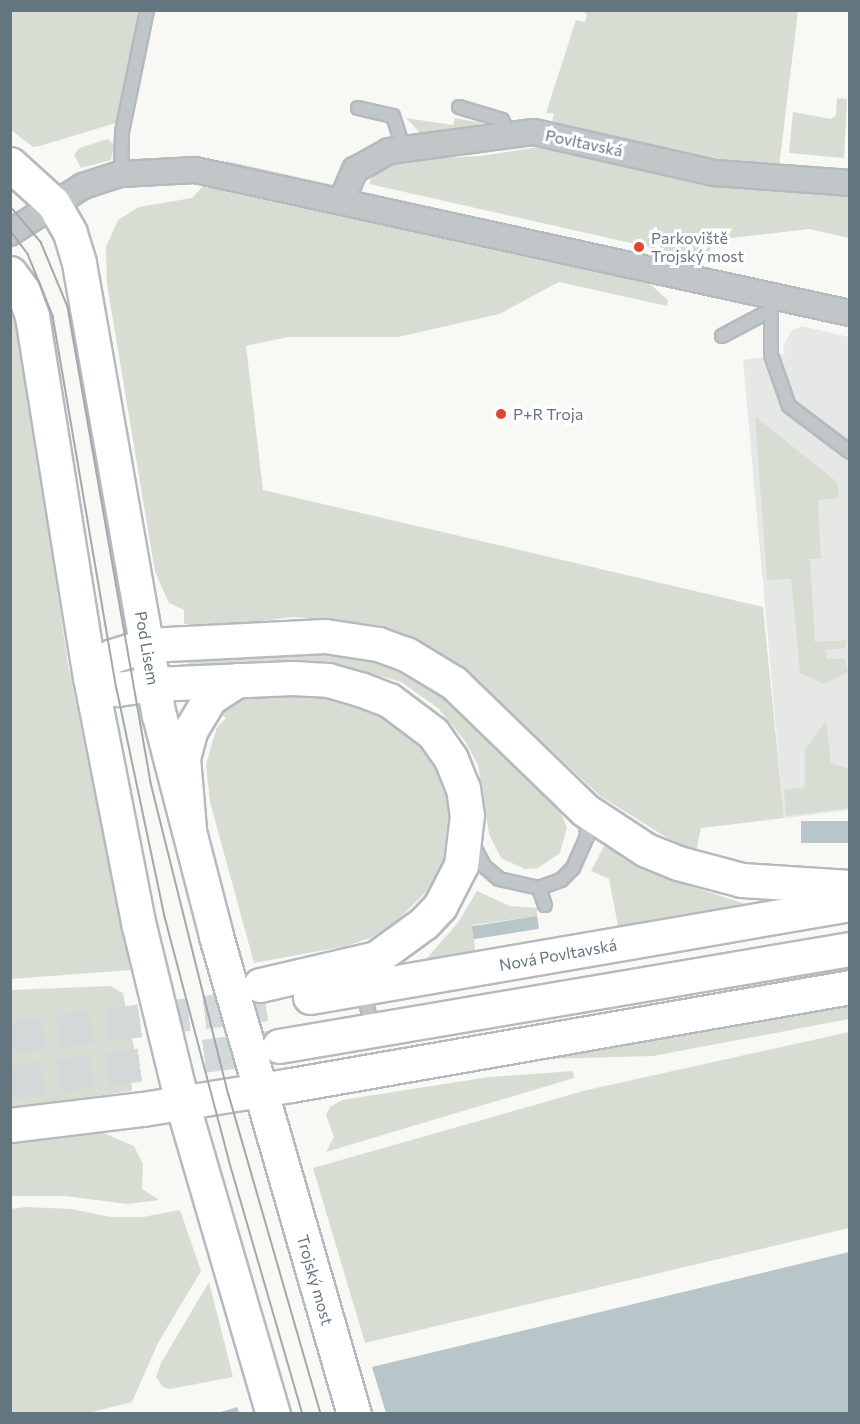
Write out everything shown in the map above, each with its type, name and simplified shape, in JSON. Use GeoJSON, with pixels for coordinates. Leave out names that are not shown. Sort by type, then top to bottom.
{"type":"FeatureCollection","features":[{"type":"Feature","properties":{"kind":"main road","name":"Pod Lisem"},"geometry":{"type":"LineString","coordinates":[[10,164],[53,204],[70,233],[79,263],[154,684],[189,830],[276,1146]]}},
{"type":"Feature","properties":{"kind":"main road"},"geometry":{"type":"LineString","coordinates":[[10,273],[23,291],[32,316],[90,677],[139,926],[182,1103],[273,1413]]}},
{"type":"Feature","properties":{"kind":"main road"},"geometry":{"type":"LineString","coordinates":[[90,677],[112,656],[147,645],[325,636],[369,642],[406,654],[454,683],[485,710],[585,810],[617,834],[646,850],[712,874],[773,885],[849,887]]}},
{"type":"Feature","properties":{"kind":"main road"},"geometry":{"type":"LineString","coordinates":[[90,677],[117,689],[154,684],[238,680],[328,680],[389,700],[433,734],[451,759],[463,788],[467,815]]}},
{"type":"Feature","properties":{"kind":"main road"},"geometry":{"type":"LineString","coordinates":[[189,830],[183,758],[190,731],[210,698],[238,680]]}},
{"type":"Feature","properties":{"kind":"main road","name":"Nová Povltavská"},"geometry":{"type":"LineString","coordinates":[[467,815],[461,865],[451,887],[440,906],[402,943],[376,958],[263,994],[363,988],[849,904]]}},
{"type":"Feature","properties":{"kind":"main road"},"geometry":{"type":"LineString","coordinates":[[279,1046],[849,949]]}},
{"type":"Feature","properties":{"kind":"main road"},"geometry":{"type":"LineString","coordinates":[[10,1125],[182,1103],[849,987]]}},
{"type":"Feature","properties":{"kind":"main road","name":"Trojský most"},"geometry":{"type":"LineString","coordinates":[[276,1146],[354,1413]]}},
{"type":"Feature","properties":{"kind":"street","name":"Povltavská"},"geometry":{"type":"LineString","coordinates":[[342,200],[355,170],[389,151],[534,132],[715,173],[849,183]]}},
{"type":"Feature","properties":{"kind":"street"},"geometry":{"type":"LineString","coordinates":[[10,233],[83,186],[121,174],[195,170],[342,200],[771,302],[849,313]]}},
{"type":"Feature","properties":{"kind":"lane"},"geometry":{"type":"LineString","coordinates":[[121,174],[122,132],[147,10]]}},
{"type":"Feature","properties":{"kind":"lane"},"geometry":{"type":"LineString","coordinates":[[459,107],[502,120],[510,136]]}},
{"type":"Feature","properties":{"kind":"lane"},"geometry":{"type":"LineString","coordinates":[[358,108],[393,116],[404,149]]}},
{"type":"Feature","properties":{"kind":"lane"},"geometry":{"type":"LineString","coordinates":[[722,336],[771,302]]}},
{"type":"Feature","properties":{"kind":"lane"},"geometry":{"type":"LineString","coordinates":[[771,302],[771,355],[789,406],[849,452]]}},
{"type":"Feature","properties":{"kind":"lane"},"geometry":{"type":"LineString","coordinates":[[467,815],[473,847],[484,866],[499,879],[539,888],[561,880],[583,853],[587,837],[585,810]]}},
{"type":"Feature","properties":{"kind":"lane"},"geometry":{"type":"LineString","coordinates":[[539,888],[544,905]]}},
{"type":"Feature","properties":{"kind":"lane"},"geometry":{"type":"LineString","coordinates":[[363,988],[373,1031]]}},
{"type":"Feature","properties":{"kind":"shaded area"},"geometry":{"type":"Polygon","coordinates":[[[10,11],[138,11],[119,122],[33,147],[11,130],[10,11]]]}},
{"type":"Feature","properties":{"kind":"shaded area"},"geometry":{"type":"Polygon","coordinates":[[[582,11],[798,11],[779,167],[647,149],[552,123],[554,113],[546,113],[576,20],[585,22],[587,14],[582,11]]]}},
{"type":"Feature","properties":{"kind":"shaded area"},"geometry":{"type":"Polygon","coordinates":[[[837,98],[847,99],[844,158],[789,153],[793,112],[831,119],[836,115],[837,98]]]}},
{"type":"Feature","properties":{"kind":"shaded area"},"geometry":{"type":"Polygon","coordinates":[[[406,118],[453,125],[455,118],[482,123],[480,130],[426,139],[406,118]]]}},
{"type":"Feature","properties":{"kind":"shaded area"},"geometry":{"type":"Polygon","coordinates":[[[108,139],[114,145],[111,160],[81,168],[74,155],[79,148],[108,139]]]}},
{"type":"Feature","properties":{"kind":"shaded area"},"geometry":{"type":"Polygon","coordinates":[[[539,147],[584,157],[599,151],[709,177],[838,196],[849,167],[849,238],[809,229],[714,240],[706,260],[369,184],[374,171],[389,161],[481,156],[539,147]]]}},
{"type":"Feature","properties":{"kind":"shaded area"},"geometry":{"type":"Polygon","coordinates":[[[226,161],[607,246],[668,300],[667,306],[559,282],[499,314],[398,337],[288,337],[246,346],[263,490],[763,607],[784,818],[701,828],[696,851],[669,839],[600,796],[464,668],[408,635],[380,626],[293,617],[223,626],[184,624],[184,610],[169,603],[155,572],[107,284],[106,247],[118,220],[139,207],[192,198],[226,161]]]}},
{"type":"Feature","properties":{"kind":"shaded area"},"geometry":{"type":"Polygon","coordinates":[[[10,309],[20,335],[68,664],[131,970],[11,979],[10,309]]]}},
{"type":"Feature","properties":{"kind":"shaded area"},"geometry":{"type":"Polygon","coordinates":[[[802,326],[849,337],[849,810],[784,818],[743,360],[785,354],[783,346],[791,331],[802,326]]]}},
{"type":"Feature","properties":{"kind":"shaded area"},"geometry":{"type":"Polygon","coordinates":[[[755,416],[838,483],[839,498],[818,500],[821,559],[810,559],[815,642],[847,640],[845,648],[826,650],[827,659],[845,659],[848,672],[824,684],[800,673],[791,579],[767,580],[755,416]]]}},
{"type":"Feature","properties":{"kind":"shaded area"},"geometry":{"type":"Polygon","coordinates":[[[296,650],[355,655],[382,662],[442,696],[556,803],[567,827],[560,853],[538,868],[525,869],[501,858],[489,834],[478,765],[465,741],[438,708],[401,682],[327,661],[188,670],[187,659],[296,650]]]}},
{"type":"Feature","properties":{"kind":"shaded area"},"geometry":{"type":"Polygon","coordinates":[[[260,691],[304,692],[351,701],[391,716],[421,738],[440,766],[455,826],[442,876],[395,923],[373,937],[347,946],[254,963],[210,802],[206,764],[217,727],[226,718],[218,711],[235,699],[260,691]]]}},
{"type":"Feature","properties":{"kind":"shaded area"},"geometry":{"type":"Polygon","coordinates":[[[826,720],[831,763],[849,769],[849,808],[786,816],[784,790],[805,787],[805,750],[826,720]]]}},
{"type":"Feature","properties":{"kind":"shaded area"},"geometry":{"type":"Polygon","coordinates":[[[801,821],[849,821],[849,843],[801,843],[801,821]]]}},
{"type":"Feature","properties":{"kind":"shaded area"},"geometry":{"type":"Polygon","coordinates":[[[604,846],[671,880],[746,904],[618,926],[609,879],[591,871],[604,846]]]}},
{"type":"Feature","properties":{"kind":"shaded area"},"geometry":{"type":"Polygon","coordinates":[[[477,891],[510,906],[537,908],[537,916],[473,925],[475,951],[426,959],[457,924],[477,891]]]}},
{"type":"Feature","properties":{"kind":"shaded area"},"geometry":{"type":"Polygon","coordinates":[[[537,916],[539,929],[474,939],[472,926],[537,916]]]}},
{"type":"Feature","properties":{"kind":"shaded area"},"geometry":{"type":"Polygon","coordinates":[[[110,986],[123,993],[138,1067],[131,1075],[132,1091],[11,1108],[11,990],[110,986]]]}},
{"type":"Feature","properties":{"kind":"shaded area"},"geometry":{"type":"Polygon","coordinates":[[[849,1004],[849,1019],[653,1056],[511,1060],[849,1004]]]}},
{"type":"Feature","properties":{"kind":"shaded area"},"geometry":{"type":"Polygon","coordinates":[[[849,1032],[849,1228],[365,1343],[313,1168],[587,1090],[849,1032]]]}},
{"type":"Feature","properties":{"kind":"shaded area"},"geometry":{"type":"Polygon","coordinates":[[[573,1071],[574,1078],[326,1152],[334,1137],[326,1115],[330,1107],[342,1100],[489,1077],[573,1071]]]}},
{"type":"Feature","properties":{"kind":"shaded area"},"geometry":{"type":"Polygon","coordinates":[[[99,1131],[134,1146],[143,1164],[142,1189],[159,1200],[127,1204],[65,1196],[11,1196],[10,1141],[99,1131]]]}},
{"type":"Feature","properties":{"kind":"shaded area"},"geometry":{"type":"Polygon","coordinates":[[[26,1207],[71,1209],[111,1217],[143,1217],[180,1210],[201,1271],[158,1343],[132,1402],[88,1413],[11,1413],[11,1209],[26,1207]]]}},
{"type":"Feature","properties":{"kind":"shaded area"},"geometry":{"type":"Polygon","coordinates":[[[849,1252],[849,1413],[214,1414],[372,1367],[849,1252]]]}},
{"type":"Feature","properties":{"kind":"shaded area"},"geometry":{"type":"Polygon","coordinates":[[[209,1282],[233,1377],[170,1389],[163,1387],[156,1377],[161,1363],[209,1282]]]}},
{"type":"Feature","properties":{"kind":"pier"},"geometry":{"type":"Polygon","coordinates":[[[371,1364],[386,1413],[239,1414],[237,1404],[371,1364]]]}},
{"type":"Feature","properties":{"kind":"tunnel"},"geometry":{"type":"LineString","coordinates":[[10,1037],[266,1004]]}},
{"type":"Feature","properties":{"kind":"tunnel"},"geometry":{"type":"LineString","coordinates":[[10,1082],[276,1046]]}},
{"type":"Feature","properties":{"kind":"tram line"},"geometry":{"type":"LineString","coordinates":[[10,206],[41,242],[68,307],[151,783],[229,1095],[321,1414]]}},
{"type":"Feature","properties":{"kind":"tram line"},"geometry":{"type":"LineString","coordinates":[[10,230],[28,254],[53,316],[117,689],[165,917],[229,1160],[303,1414]]}},
{"type":"Feature","properties":{"kind":"place","name":"Parkoviště Trojský most"},"geometry":{"type":"Point","coordinates":[639,247]}},
{"type":"Feature","properties":{"kind":"place","name":"P+R Troja"},"geometry":{"type":"Point","coordinates":[501,414]}}]}
